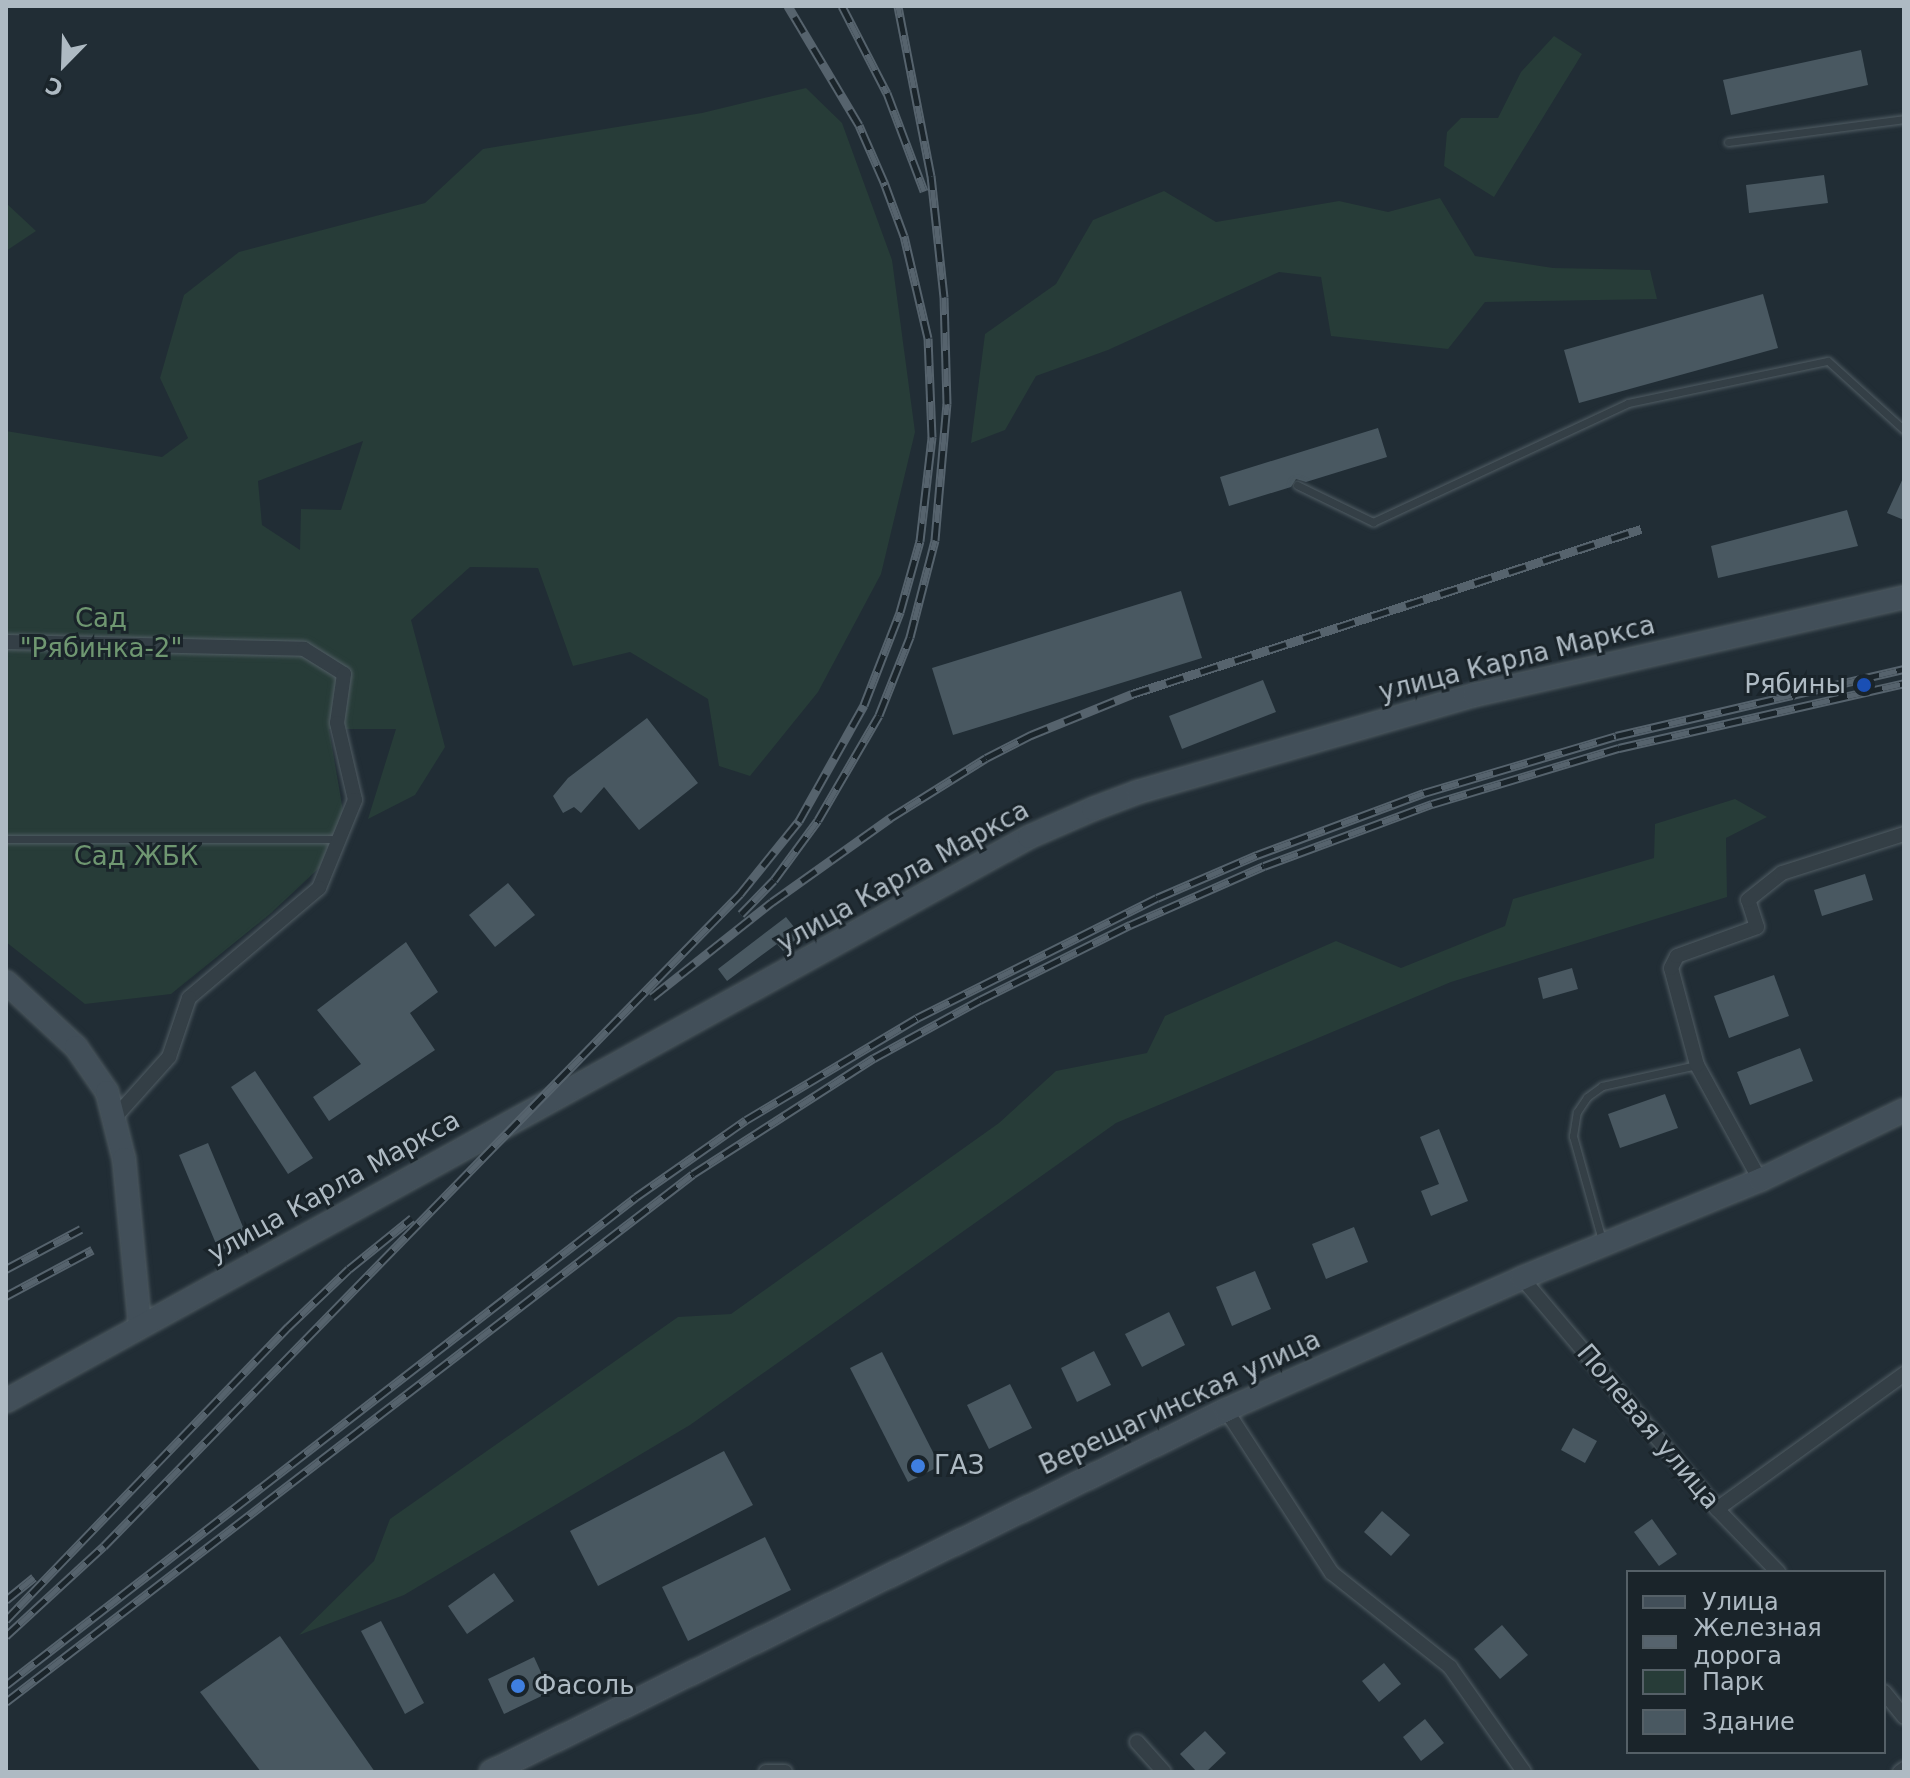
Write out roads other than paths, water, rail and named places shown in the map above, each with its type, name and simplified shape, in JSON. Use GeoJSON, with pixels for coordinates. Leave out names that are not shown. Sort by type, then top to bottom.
{"type":"FeatureCollection","features":[{"type":"Feature","properties":{"kind":"main road","name":"улица Карла Маркса"},"geometry":{"type":"LineString","coordinates":[[6,1401],[1029,837],[1093,809],[1138,792],[1474,695],[1904,597]]}},
{"type":"Feature","properties":{"kind":"main road"},"geometry":{"type":"LineString","coordinates":[[6,982],[85,1058],[107,1092],[116,1116],[124,1159],[140,1325]]}},
{"type":"Feature","properties":{"kind":"main road","name":"Верещагинская улица"},"geometry":{"type":"LineString","coordinates":[[491,1772],[1226,1410],[1522,1278],[1760,1180],[1904,1110]]}},
{"type":"Feature","properties":{"kind":"street"},"geometry":{"type":"LineString","coordinates":[[6,642],[304,649],[344,674],[337,723],[355,800],[319,888],[189,998],[169,1057],[116,1116]]}},
{"type":"Feature","properties":{"kind":"street"},"geometry":{"type":"LineString","coordinates":[[1760,1180],[1697,1065],[1671,968],[1677,956],[1757,927],[1748,900],[1782,873],[1904,834]]}},
{"type":"Feature","properties":{"kind":"street","name":"Полевая улица"},"geometry":{"type":"LineString","coordinates":[[1522,1278],[1717,1509],[1776,1570]]}},
{"type":"Feature","properties":{"kind":"street"},"geometry":{"type":"LineString","coordinates":[[1717,1509],[1904,1374]]}},
{"type":"Feature","properties":{"kind":"street"},"geometry":{"type":"LineString","coordinates":[[1226,1410],[1332,1573],[1450,1667],[1524,1772]]}},
{"type":"Feature","properties":{"kind":"street"},"geometry":{"type":"LineString","coordinates":[[1886,1694],[1904,1717]]}},
{"type":"Feature","properties":{"kind":"street"},"geometry":{"type":"LineString","coordinates":[[1137,1742],[1164,1772]]}},
{"type":"Feature","properties":{"kind":"street"},"geometry":{"type":"LineString","coordinates":[[766,1772],[785,1772]]}},
{"type":"Feature","properties":{"kind":"lane"},"geometry":{"type":"LineString","coordinates":[[1728,142],[1904,119]]}},
{"type":"Feature","properties":{"kind":"lane"},"geometry":{"type":"LineString","coordinates":[[1297,485],[1373,522],[1628,403],[1828,361],[1904,430]]}},
{"type":"Feature","properties":{"kind":"lane"},"geometry":{"type":"LineString","coordinates":[[6,839],[331,839]]}},
{"type":"Feature","properties":{"kind":"lane"},"geometry":{"type":"LineString","coordinates":[[1604,1246],[1573,1136],[1577,1112],[1587,1097],[1602,1086],[1697,1065]]}},
{"type":"Feature","properties":{"kind":"railway"},"geometry":{"type":"LineString","coordinates":[[6,1636],[104,1546],[740,894],[799,821],[864,705],[900,612],[920,541],[932,437],[928,338],[904,236],[884,182],[859,125],[788,6]]}},
{"type":"Feature","properties":{"kind":"railway"},"geometry":{"type":"LineString","coordinates":[[842,6],[887,93],[924,191]]}},
{"type":"Feature","properties":{"kind":"railway"},"geometry":{"type":"LineString","coordinates":[[741,914],[774,880],[818,820],[879,715],[910,637],[935,540],[947,404],[944,297],[931,176],[898,6]]}},
{"type":"Feature","properties":{"kind":"railway"},"geometry":{"type":"LineString","coordinates":[[652,997],[772,902],[890,818],[986,758],[1031,735],[1132,694],[1641,529]]}},
{"type":"Feature","properties":{"kind":"railway"},"geometry":{"type":"LineString","coordinates":[[6,1685],[636,1197],[746,1120],[917,1018],[1157,898],[1257,855],[1424,793],[1616,736],[1904,669]]}},
{"type":"Feature","properties":{"kind":"railway"},"geometry":{"type":"LineString","coordinates":[[6,1702],[693,1174],[874,1058],[980,1000],[1130,925],[1264,866],[1432,804],[1619,748],[1904,683]]}},
{"type":"Feature","properties":{"kind":"railway"},"geometry":{"type":"LineString","coordinates":[[6,1620],[288,1327],[349,1269],[412,1218]]}},
{"type":"Feature","properties":{"kind":"railway"},"geometry":{"type":"LineString","coordinates":[[6,1269],[81,1229]]}},
{"type":"Feature","properties":{"kind":"railway"},"geometry":{"type":"LineString","coordinates":[[6,1296],[92,1250]]}},
{"type":"Feature","properties":{"kind":"railway"},"geometry":{"type":"LineString","coordinates":[[6,1600],[34,1577]]}},
{"type":"Feature","properties":{"kind":"place","name":"Рябины"},"geometry":{"type":"Point","coordinates":[1864,685]}},
{"type":"Feature","properties":{"kind":"place","name":"ГАЗ"},"geometry":{"type":"Point","coordinates":[918,1466]}},
{"type":"Feature","properties":{"kind":"place","name":"Фасоль"},"geometry":{"type":"Point","coordinates":[518,1686]}},
{"type":"Feature","properties":{"kind":"park label","name":"Сад \"Рябинка-2\""},"geometry":{"type":"Point","coordinates":[101,634]}},
{"type":"Feature","properties":{"kind":"park label","name":"Сад ЖБК"},"geometry":{"type":"Point","coordinates":[136,857]}}]}
